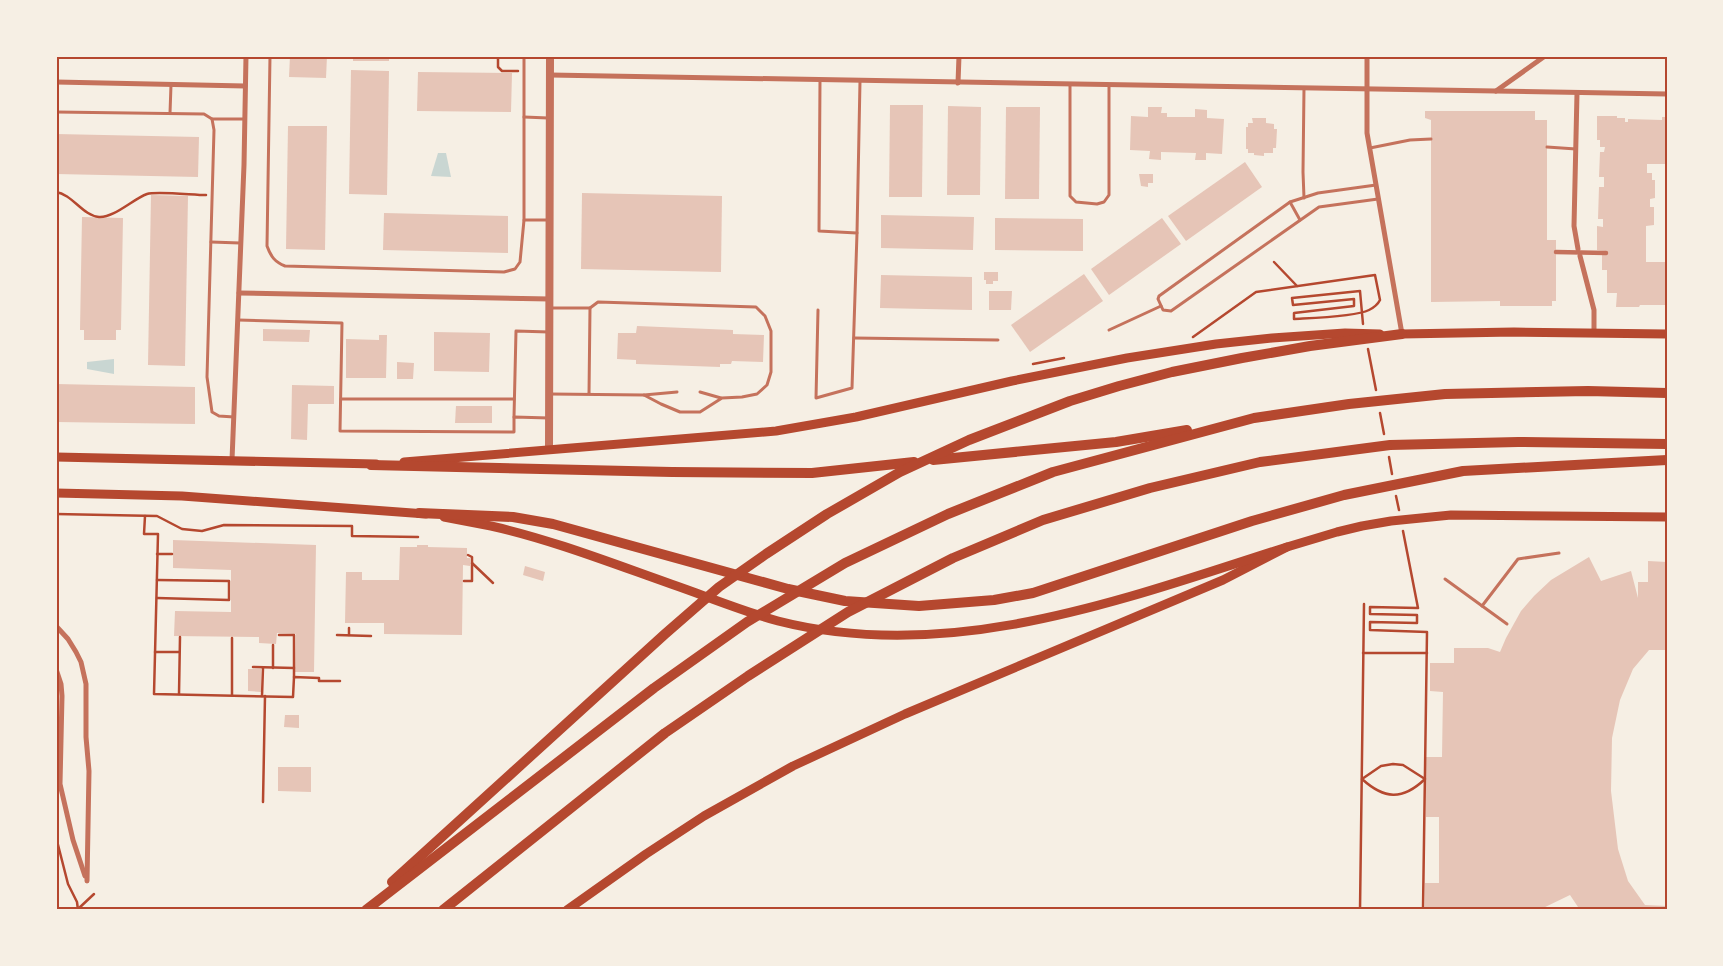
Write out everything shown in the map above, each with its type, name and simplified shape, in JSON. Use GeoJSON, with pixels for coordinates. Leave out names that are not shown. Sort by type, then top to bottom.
{"type":"FeatureCollection","features":[{"type":"Feature","properties":{"kind":"highway"},"geometry":{"type":"LineString","coordinates":[[361,910],[658,640],[719,587],[827,514],[900,472],[969,440],[1070,401],[1128,383],[1233,360],[1310,346],[1402,334]]}},
{"type":"Feature","properties":{"kind":"highway"},"geometry":{"type":"LineString","coordinates":[[372,465],[672,472],[812,473],[1116,442],[1349,404],[1445,394],[1588,391],[1667,393]]}},
{"type":"Feature","properties":{"kind":"highway"},"geometry":{"type":"LineString","coordinates":[[366,910],[654,688],[747,622],[845,563],[948,514],[1053,472],[1254,418]]}},
{"type":"Feature","properties":{"kind":"highway"},"geometry":{"type":"LineString","coordinates":[[443,910],[665,733],[748,676],[848,612],[953,558],[1043,520],[1150,488],[1260,462],[1381,446],[1518,442],[1667,444]]}},
{"type":"Feature","properties":{"kind":"highway"},"geometry":{"type":"LineString","coordinates":[[419,513],[513,517],[553,524],[788,589],[846,601],[919,606],[994,600],[1033,593],[1252,521],[1344,495],[1463,472],[1667,460]]}},
{"type":"Feature","properties":{"kind":"main road"},"geometry":{"type":"LineString","coordinates":[[56,457],[372,465],[785,429],[856,417],[1096,363],[1216,344],[1335,333],[1514,332],[1667,334]]}},
{"type":"Feature","properties":{"kind":"main road"},"geometry":{"type":"LineString","coordinates":[[56,493],[182,496],[419,513],[493,526],[553,544],[778,621],[840,632],[892,636],[969,632],[1034,621],[1160,588],[1345,530],[1391,521],[1451,515],[1667,517]]}},
{"type":"Feature","properties":{"kind":"main road"},"geometry":{"type":"LineString","coordinates":[[567,910],[704,816],[793,766],[905,714],[1223,580],[1287,547]]}},
{"type":"Feature","properties":{"kind":"street"},"geometry":{"type":"LineString","coordinates":[[232,460],[246,56]]}},
{"type":"Feature","properties":{"kind":"street"},"geometry":{"type":"LineString","coordinates":[[549,450],[550,56]]}},
{"type":"Feature","properties":{"kind":"street"},"geometry":{"type":"LineString","coordinates":[[958,56],[958,83]]}},
{"type":"Feature","properties":{"kind":"street"},"geometry":{"type":"LineString","coordinates":[[1367,56],[1367,134],[1402,334]]}},
{"type":"Feature","properties":{"kind":"street"},"geometry":{"type":"LineString","coordinates":[[1496,91],[1545,56]]}},
{"type":"Feature","properties":{"kind":"street"},"geometry":{"type":"LineString","coordinates":[[550,75],[1667,94]]}},
{"type":"Feature","properties":{"kind":"street"},"geometry":{"type":"LineString","coordinates":[[56,82],[245,86]]}},
{"type":"Feature","properties":{"kind":"street"},"geometry":{"type":"LineString","coordinates":[[1577,92],[1574,226],[1578,249]]}},
{"type":"Feature","properties":{"kind":"street"},"geometry":{"type":"LineString","coordinates":[[1556,252],[1606,253]]}},
{"type":"Feature","properties":{"kind":"street"},"geometry":{"type":"LineString","coordinates":[[1580,256],[1594,310],[1594,333]]}},
{"type":"Feature","properties":{"kind":"street"},"geometry":{"type":"LineString","coordinates":[[239,293],[550,299]]}},
{"type":"Feature","properties":{"kind":"street"},"geometry":{"type":"LineString","coordinates":[[56,626],[68,639],[76,652],[81,662],[86,684],[86,737],[89,770],[87,881],[73,840],[60,784],[62,696],[61,684],[56,669]]}},
{"type":"Feature","properties":{"kind":"lane"},"geometry":{"type":"LineString","coordinates":[[270,56],[267,246],[275,262],[285,266],[504,272],[515,269],[520,262],[524,220],[524,56]]}},
{"type":"Feature","properties":{"kind":"lane"},"geometry":{"type":"LineString","coordinates":[[820,80],[819,231],[857,233]]}},
{"type":"Feature","properties":{"kind":"lane"},"geometry":{"type":"LineString","coordinates":[[818,310],[816,398],[852,388],[860,81]]}},
{"type":"Feature","properties":{"kind":"lane"},"geometry":{"type":"LineString","coordinates":[[170,114],[171,84]]}},
{"type":"Feature","properties":{"kind":"lane"},"geometry":{"type":"LineString","coordinates":[[1070,84],[1070,196],[1076,202],[1098,204],[1104,202],[1109,195],[1108,85]]}},
{"type":"Feature","properties":{"kind":"lane"},"geometry":{"type":"LineString","coordinates":[[1304,88],[1304,198]]}},
{"type":"Feature","properties":{"kind":"lane"},"geometry":{"type":"LineString","coordinates":[[56,112],[204,114],[212,119],[244,119]]}},
{"type":"Feature","properties":{"kind":"lane"},"geometry":{"type":"LineString","coordinates":[[524,117],[550,118]]}},
{"type":"Feature","properties":{"kind":"lane"},"geometry":{"type":"LineString","coordinates":[[212,119],[214,130],[207,377],[212,412],[219,416],[234,417]]}},
{"type":"Feature","properties":{"kind":"lane"},"geometry":{"type":"LineString","coordinates":[[1369,148],[1410,140],[1430,139]]}},
{"type":"Feature","properties":{"kind":"lane"},"geometry":{"type":"LineString","coordinates":[[1547,147],[1576,149]]}},
{"type":"Feature","properties":{"kind":"lane"},"geometry":{"type":"LineString","coordinates":[[1376,184],[1318,193],[1290,202],[1159,296],[1158,299],[1163,310],[1171,311],[1319,207],[1378,199]]}},
{"type":"Feature","properties":{"kind":"lane"},"geometry":{"type":"LineString","coordinates":[[1290,202],[1300,220]]}},
{"type":"Feature","properties":{"kind":"lane"},"geometry":{"type":"LineString","coordinates":[[524,220],[550,220]]}},
{"type":"Feature","properties":{"kind":"lane"},"geometry":{"type":"LineString","coordinates":[[211,242],[241,243]]}},
{"type":"Feature","properties":{"kind":"lane"},"geometry":{"type":"LineString","coordinates":[[550,308],[590,308],[598,302],[756,307],[766,316],[771,331],[771,372],[768,385],[757,394],[742,397],[722,398],[700,392]]}},
{"type":"Feature","properties":{"kind":"lane"},"geometry":{"type":"LineString","coordinates":[[1109,330],[1161,306]]}},
{"type":"Feature","properties":{"kind":"lane"},"geometry":{"type":"LineString","coordinates":[[589,394],[590,308]]}},
{"type":"Feature","properties":{"kind":"lane"},"geometry":{"type":"LineString","coordinates":[[238,320],[342,322],[340,432],[514,432],[516,331],[550,332]]}},
{"type":"Feature","properties":{"kind":"lane"},"geometry":{"type":"LineString","coordinates":[[854,338],[998,340]]}},
{"type":"Feature","properties":{"kind":"lane"},"geometry":{"type":"LineString","coordinates":[[549,394],[644,395],[677,392]]}},
{"type":"Feature","properties":{"kind":"lane"},"geometry":{"type":"LineString","coordinates":[[644,395],[680,412],[700,412],[722,398]]}},
{"type":"Feature","properties":{"kind":"lane"},"geometry":{"type":"LineString","coordinates":[[340,399],[514,399]]}},
{"type":"Feature","properties":{"kind":"lane"},"geometry":{"type":"LineString","coordinates":[[514,417],[549,418]]}},
{"type":"Feature","properties":{"kind":"lane"},"geometry":{"type":"LineString","coordinates":[[1482,606],[1518,558],[1559,553]]}},
{"type":"Feature","properties":{"kind":"lane"},"geometry":{"type":"LineString","coordinates":[[1445,579],[1507,624]]}},
{"type":"Feature","properties":{"kind":"path"},"geometry":{"type":"LineString","coordinates":[[498,56],[498,67],[502,72],[524,70]]}},
{"type":"Feature","properties":{"kind":"path"},"geometry":{"type":"LineString","coordinates":[[56,192],[61,192],[96,217],[107,216],[148,193],[212,196]]}},
{"type":"Feature","properties":{"kind":"path"},"geometry":{"type":"LineString","coordinates":[[1274,262],[1297,286]]}},
{"type":"Feature","properties":{"kind":"path"},"geometry":{"type":"LineString","coordinates":[[1191,338],[1256,292],[1375,275],[1380,300],[1368,310],[1355,313]]}},
{"type":"Feature","properties":{"kind":"path"},"geometry":{"type":"LineString","coordinates":[[1025,366],[1069,357]]}},
{"type":"Feature","properties":{"kind":"path"},"geometry":{"type":"LineString","coordinates":[[56,514],[157,516],[182,529],[202,532],[224,525],[352,526],[352,536],[418,537]]}},
{"type":"Feature","properties":{"kind":"path"},"geometry":{"type":"LineString","coordinates":[[145,516],[144,534],[158,534],[154,694],[294,697],[294,635],[279,635]]}},
{"type":"Feature","properties":{"kind":"path"},"geometry":{"type":"LineString","coordinates":[[157,554],[172,554]]}},
{"type":"Feature","properties":{"kind":"path"},"geometry":{"type":"LineString","coordinates":[[464,581],[472,581],[472,557],[468,555]]}},
{"type":"Feature","properties":{"kind":"path"},"geometry":{"type":"LineString","coordinates":[[472,563],[493,584]]}},
{"type":"Feature","properties":{"kind":"path"},"geometry":{"type":"LineString","coordinates":[[156,598],[229,600],[229,581],[157,580]]}},
{"type":"Feature","properties":{"kind":"path"},"geometry":{"type":"LineString","coordinates":[[1360,910],[1364,604]]}},
{"type":"Feature","properties":{"kind":"path"},"geometry":{"type":"LineString","coordinates":[[349,628],[349,635]]}},
{"type":"Feature","properties":{"kind":"path"},"geometry":{"type":"LineString","coordinates":[[1417,632],[1427,632],[1423,910]]}},
{"type":"Feature","properties":{"kind":"path"},"geometry":{"type":"LineString","coordinates":[[337,635],[371,636]]}},
{"type":"Feature","properties":{"kind":"path"},"geometry":{"type":"LineString","coordinates":[[179,694],[180,637]]}},
{"type":"Feature","properties":{"kind":"path"},"geometry":{"type":"LineString","coordinates":[[232,638],[232,695]]}},
{"type":"Feature","properties":{"kind":"path"},"geometry":{"type":"LineString","coordinates":[[273,645],[273,668]]}},
{"type":"Feature","properties":{"kind":"path"},"geometry":{"type":"LineString","coordinates":[[155,652],[179,652]]}},
{"type":"Feature","properties":{"kind":"path"},"geometry":{"type":"LineString","coordinates":[[1363,653],[1427,653]]}},
{"type":"Feature","properties":{"kind":"path"},"geometry":{"type":"LineString","coordinates":[[253,667],[294,668]]}},
{"type":"Feature","properties":{"kind":"path"},"geometry":{"type":"LineString","coordinates":[[263,668],[263,802]]}},
{"type":"Feature","properties":{"kind":"path"},"geometry":{"type":"LineString","coordinates":[[294,677],[319,678],[319,681],[340,681]]}},
{"type":"Feature","properties":{"kind":"path"},"geometry":{"type":"LineString","coordinates":[[1362,779],[1381,766],[1393,764],[1403,765],[1425,779]]}},
{"type":"Feature","properties":{"kind":"path"},"geometry":{"type":"LineString","coordinates":[[1362,779],[1378,792],[1392,795],[1407,793],[1425,779]]}},
{"type":"Feature","properties":{"kind":"path"},"geometry":{"type":"LineString","coordinates":[[56,837],[68,884],[78,910]]}},
{"type":"Feature","properties":{"kind":"path"},"geometry":{"type":"LineString","coordinates":[[78,910],[94,894]]}},
{"type":"Feature","properties":{"kind":"shaded area"},"geometry":{"type":"Polygon","coordinates":[[[438,153],[446,153],[451,177],[431,176],[438,153]]]}},
{"type":"Feature","properties":{"kind":"shaded area"},"geometry":{"type":"Polygon","coordinates":[[[114,359],[114,374],[87,369],[87,362],[114,359]]]}},
{"type":"Feature","properties":{"kind":"building"},"geometry":{"type":"Polygon","coordinates":[[[290,56],[327,56],[326,78],[289,77],[290,56]]]}},
{"type":"Feature","properties":{"kind":"building"},"geometry":{"type":"Polygon","coordinates":[[[353,56],[389,56],[389,61],[353,61],[353,56]]]}},
{"type":"Feature","properties":{"kind":"building"},"geometry":{"type":"Polygon","coordinates":[[[351,70],[389,71],[387,195],[349,194],[351,70]]]}},
{"type":"Feature","properties":{"kind":"building"},"geometry":{"type":"Polygon","coordinates":[[[418,72],[512,73],[511,112],[417,111],[418,72]]]}},
{"type":"Feature","properties":{"kind":"building"},"geometry":{"type":"Polygon","coordinates":[[[890,105],[923,105],[922,197],[889,197],[890,105]]]}},
{"type":"Feature","properties":{"kind":"building"},"geometry":{"type":"Polygon","coordinates":[[[948,106],[981,107],[980,195],[947,195],[948,106]]]}},
{"type":"Feature","properties":{"kind":"building"},"geometry":{"type":"Polygon","coordinates":[[[1006,107],[1040,107],[1039,199],[1005,199],[1006,107]]]}},
{"type":"Feature","properties":{"kind":"building"},"geometry":{"type":"Polygon","coordinates":[[[1148,107],[1162,107],[1161,113],[1167,113],[1167,117],[1195,117],[1195,109],[1207,110],[1207,118],[1224,119],[1222,154],[1206,153],[1206,160],[1195,160],[1196,153],[1161,152],[1161,160],[1149,159],[1150,151],[1130,150],[1131,116],[1148,117],[1148,107]]]}},
{"type":"Feature","properties":{"kind":"building"},"geometry":{"type":"Polygon","coordinates":[[[1425,111],[1535,111],[1535,120],[1547,120],[1547,240],[1556,240],[1556,301],[1552,301],[1552,306],[1500,306],[1500,301],[1431,302],[1431,120],[1425,118],[1425,111]]]}},
{"type":"Feature","properties":{"kind":"building"},"geometry":{"type":"Polygon","coordinates":[[[1597,116],[1617,116],[1617,118],[1625,118],[1625,122],[1628,122],[1628,119],[1662,120],[1662,117],[1667,117],[1667,164],[1647,164],[1647,173],[1652,173],[1652,180],[1655,180],[1655,198],[1650,199],[1650,207],[1654,207],[1654,225],[1646,226],[1646,262],[1667,262],[1667,305],[1616,307],[1617,293],[1607,293],[1607,270],[1602,270],[1602,253],[1606,254],[1606,251],[1597,250],[1597,226],[1603,227],[1603,219],[1598,219],[1599,187],[1604,187],[1604,177],[1599,177],[1600,152],[1604,152],[1605,147],[1600,147],[1600,140],[1597,140],[1597,116]]]}},
{"type":"Feature","properties":{"kind":"building"},"geometry":{"type":"Polygon","coordinates":[[[1252,118],[1266,118],[1266,123],[1274,124],[1274,129],[1277,129],[1276,148],[1273,148],[1273,153],[1264,153],[1264,156],[1248,153],[1248,149],[1246,149],[1246,127],[1248,127],[1248,123],[1253,123],[1252,118]]]}},
{"type":"Feature","properties":{"kind":"building"},"geometry":{"type":"Polygon","coordinates":[[[288,126],[327,126],[325,250],[286,249],[288,126]]]}},
{"type":"Feature","properties":{"kind":"building"},"geometry":{"type":"Polygon","coordinates":[[[56,134],[199,137],[198,177],[56,174],[56,134]]]}},
{"type":"Feature","properties":{"kind":"building"},"geometry":{"type":"Polygon","coordinates":[[[1245,162],[1262,187],[1186,241],[1168,216],[1245,162]]]}},
{"type":"Feature","properties":{"kind":"building"},"geometry":{"type":"Polygon","coordinates":[[[1139,174],[1153,174],[1153,183],[1148,183],[1148,187],[1141,186],[1139,174]]]}},
{"type":"Feature","properties":{"kind":"building"},"geometry":{"type":"Polygon","coordinates":[[[582,193],[722,196],[721,272],[581,269],[582,193]]]}},
{"type":"Feature","properties":{"kind":"building"},"geometry":{"type":"Polygon","coordinates":[[[56,194],[59,194],[58,281],[56,281],[56,194]]]}},
{"type":"Feature","properties":{"kind":"building"},"geometry":{"type":"Polygon","coordinates":[[[151,195],[188,196],[185,366],[148,365],[151,195]]]}},
{"type":"Feature","properties":{"kind":"building"},"geometry":{"type":"Polygon","coordinates":[[[384,213],[508,216],[508,253],[383,250],[384,213]]]}},
{"type":"Feature","properties":{"kind":"building"},"geometry":{"type":"Polygon","coordinates":[[[881,215],[974,217],[973,250],[881,248],[881,215]]]}},
{"type":"Feature","properties":{"kind":"building"},"geometry":{"type":"Polygon","coordinates":[[[82,217],[123,218],[121,330],[116,330],[116,340],[84,340],[84,330],[80,330],[82,217]]]}},
{"type":"Feature","properties":{"kind":"building"},"geometry":{"type":"Polygon","coordinates":[[[995,218],[1083,219],[1083,251],[995,250],[995,218]]]}},
{"type":"Feature","properties":{"kind":"building"},"geometry":{"type":"Polygon","coordinates":[[[1162,218],[1181,244],[1109,295],[1091,269],[1162,218]]]}},
{"type":"Feature","properties":{"kind":"building"},"geometry":{"type":"Polygon","coordinates":[[[984,272],[998,272],[998,281],[993,281],[993,284],[986,284],[984,272]]]}},
{"type":"Feature","properties":{"kind":"building"},"geometry":{"type":"Polygon","coordinates":[[[1084,274],[1103,301],[1030,352],[1011,325],[1084,274]]]}},
{"type":"Feature","properties":{"kind":"building"},"geometry":{"type":"Polygon","coordinates":[[[881,275],[972,277],[972,310],[880,308],[881,275]]]}},
{"type":"Feature","properties":{"kind":"building"},"geometry":{"type":"Polygon","coordinates":[[[989,291],[1012,291],[1011,310],[989,310],[989,291]]]}},
{"type":"Feature","properties":{"kind":"building"},"geometry":{"type":"Polygon","coordinates":[[[637,326],[733,330],[733,334],[764,335],[763,362],[732,361],[731,364],[720,364],[720,367],[636,364],[636,360],[617,359],[618,333],[636,333],[637,326]]]}},
{"type":"Feature","properties":{"kind":"building"},"geometry":{"type":"Polygon","coordinates":[[[263,329],[310,330],[309,342],[263,341],[263,329]]]}},
{"type":"Feature","properties":{"kind":"building"},"geometry":{"type":"Polygon","coordinates":[[[434,332],[490,333],[489,372],[434,371],[434,332]]]}},
{"type":"Feature","properties":{"kind":"building"},"geometry":{"type":"Polygon","coordinates":[[[379,335],[387,335],[386,378],[346,378],[346,339],[379,340],[379,335]]]}},
{"type":"Feature","properties":{"kind":"building"},"geometry":{"type":"Polygon","coordinates":[[[397,362],[414,363],[413,379],[397,379],[397,362]]]}},
{"type":"Feature","properties":{"kind":"building"},"geometry":{"type":"Polygon","coordinates":[[[56,384],[195,387],[195,424],[56,422],[56,384]]]}},
{"type":"Feature","properties":{"kind":"building"},"geometry":{"type":"Polygon","coordinates":[[[292,385],[334,386],[334,404],[308,404],[307,440],[291,439],[292,385]]]}},
{"type":"Feature","properties":{"kind":"building"},"geometry":{"type":"Polygon","coordinates":[[[456,406],[492,406],[492,423],[455,423],[456,406]]]}},
{"type":"Feature","properties":{"kind":"building"},"geometry":{"type":"Polygon","coordinates":[[[173,540],[316,545],[314,672],[295,672],[296,634],[277,633],[276,644],[259,643],[259,637],[174,636],[175,611],[231,612],[231,570],[173,568],[173,540]]]}},
{"type":"Feature","properties":{"kind":"building"},"geometry":{"type":"Polygon","coordinates":[[[417,545],[467,548],[467,558],[470,558],[470,566],[463,565],[462,635],[384,634],[384,623],[345,623],[346,572],[362,572],[362,580],[399,580],[400,547],[417,547],[417,545]]]}},
{"type":"Feature","properties":{"kind":"building"},"geometry":{"type":"Polygon","coordinates":[[[1589,557],[1601,581],[1631,571],[1638,598],[1638,582],[1648,582],[1648,561],[1667,562],[1667,650],[1649,650],[1633,669],[1620,700],[1612,738],[1611,791],[1618,849],[1628,881],[1645,905],[1667,906],[1667,910],[1580,910],[1570,895],[1539,910],[1425,910],[1425,883],[1439,883],[1439,817],[1426,817],[1426,757],[1442,757],[1443,692],[1430,691],[1430,663],[1454,663],[1454,648],[1488,648],[1500,652],[1521,611],[1534,596],[1551,580],[1589,557]]]}},
{"type":"Feature","properties":{"kind":"building"},"geometry":{"type":"Polygon","coordinates":[[[525,566],[545,572],[543,581],[523,575],[525,566]]]}},
{"type":"Feature","properties":{"kind":"building"},"geometry":{"type":"Polygon","coordinates":[[[248,669],[261,669],[261,692],[248,691],[248,669]]]}},
{"type":"Feature","properties":{"kind":"building"},"geometry":{"type":"Polygon","coordinates":[[[285,715],[299,715],[299,728],[284,727],[285,715]]]}},
{"type":"Feature","properties":{"kind":"building"},"geometry":{"type":"Polygon","coordinates":[[[278,767],[311,767],[311,792],[278,791],[278,767]]]}}]}
